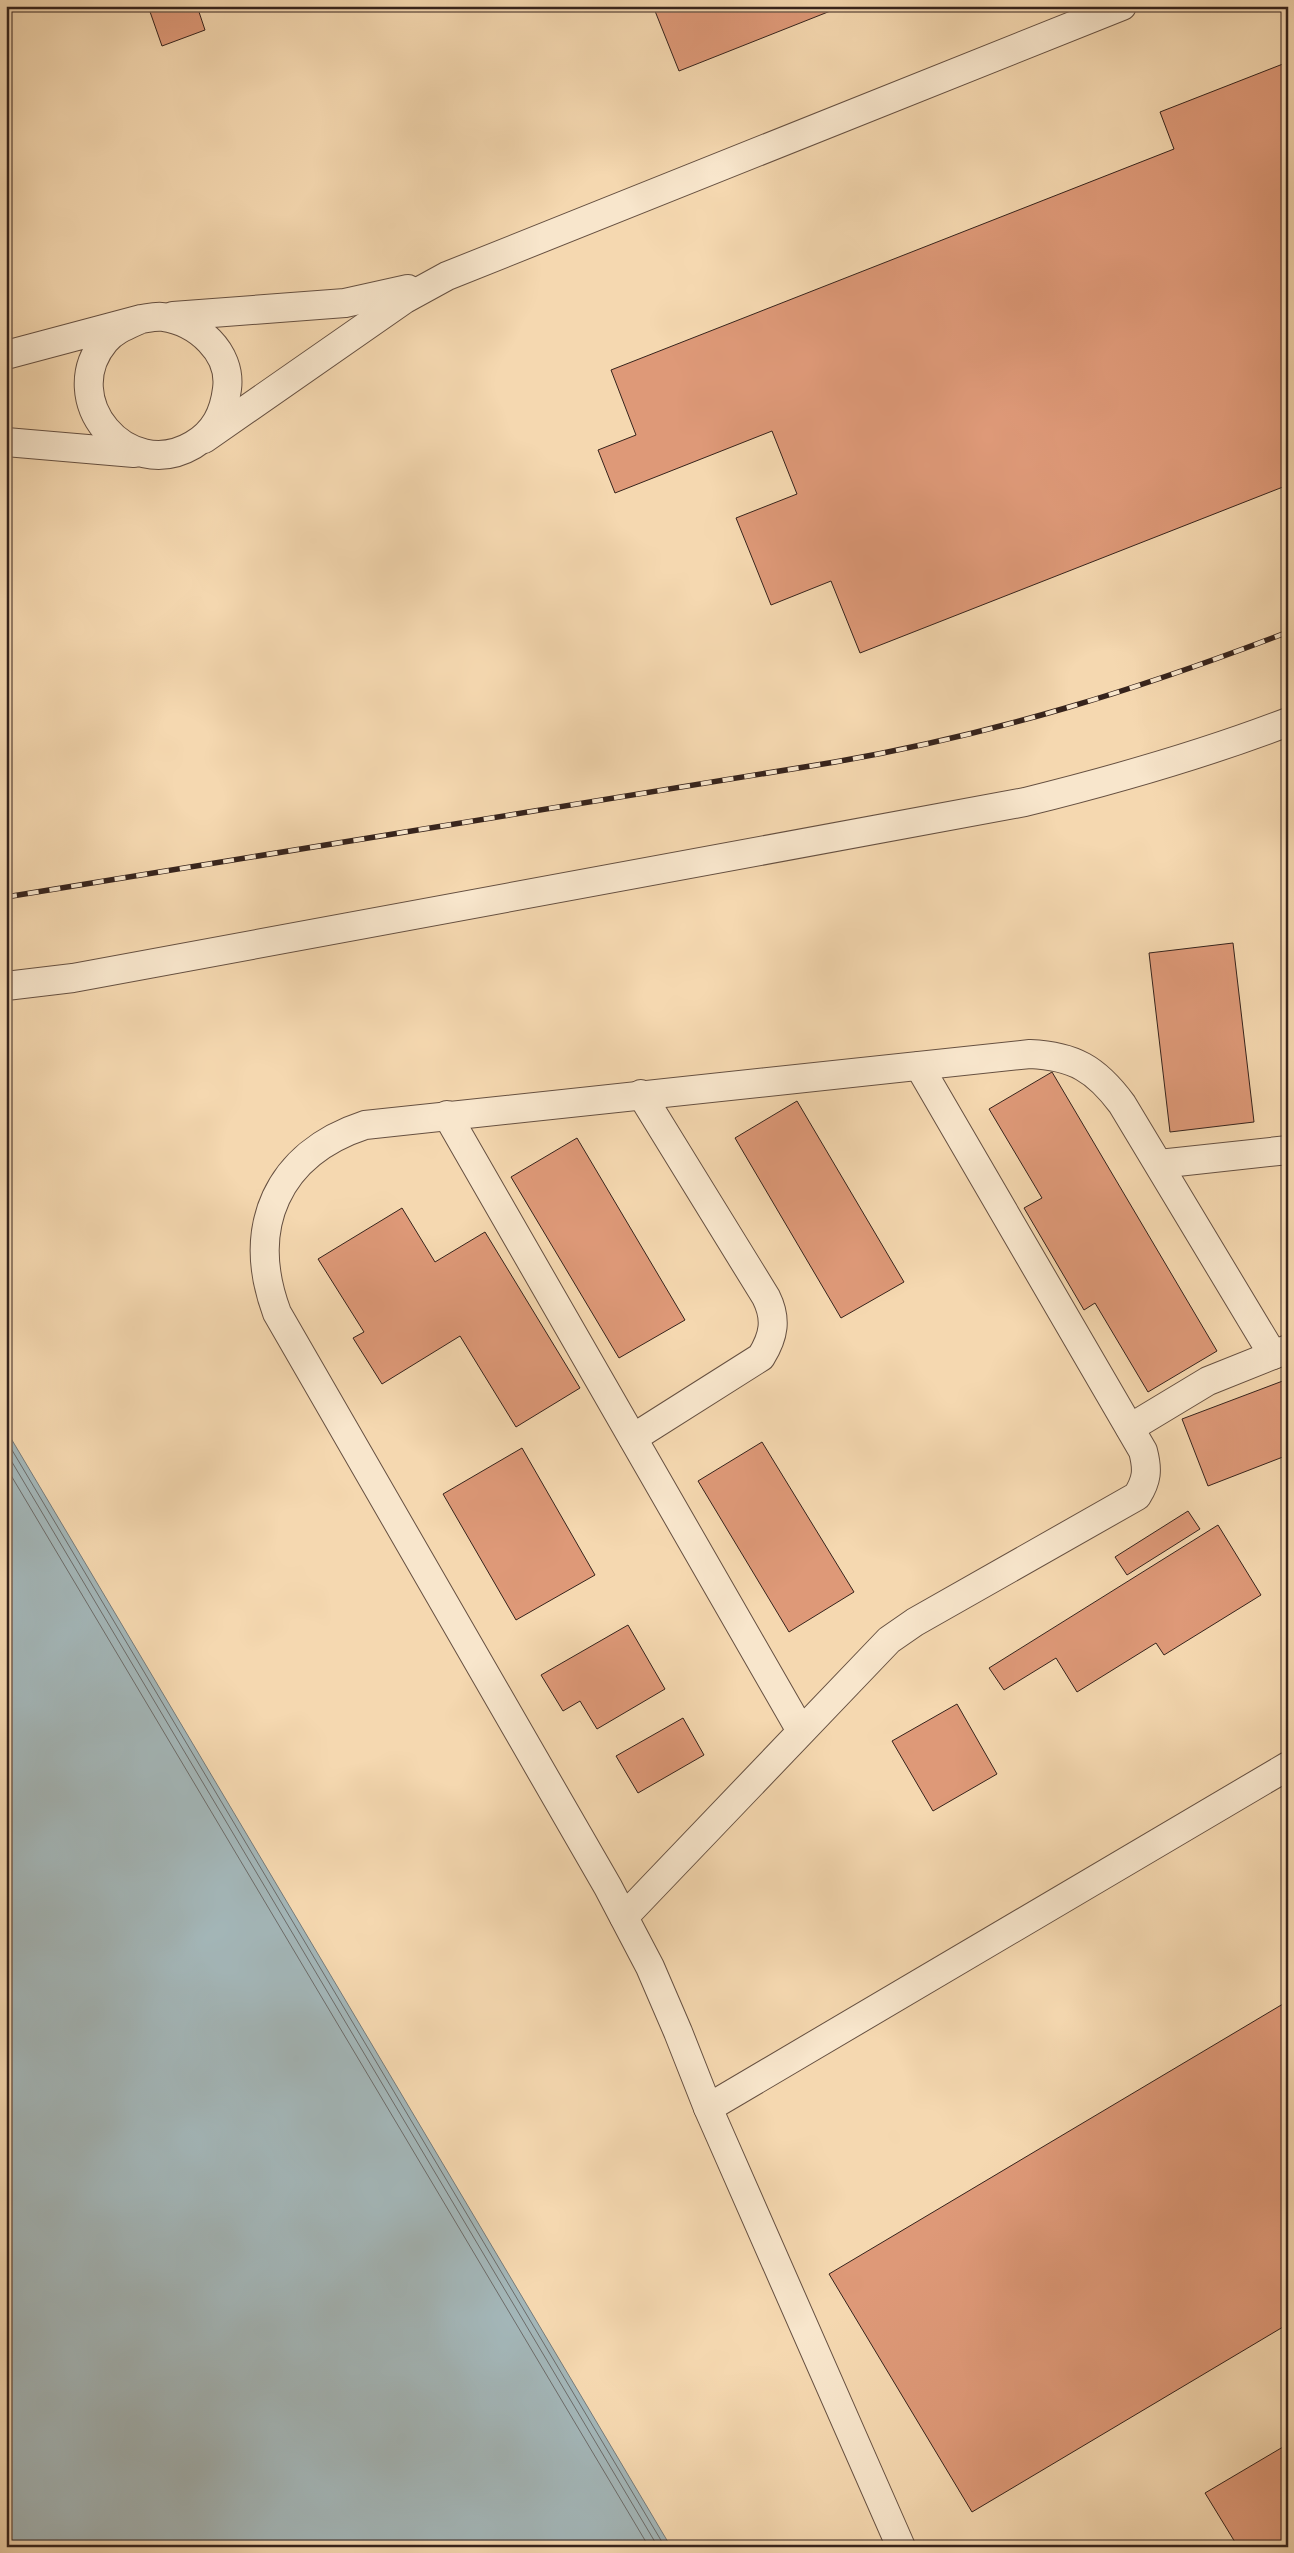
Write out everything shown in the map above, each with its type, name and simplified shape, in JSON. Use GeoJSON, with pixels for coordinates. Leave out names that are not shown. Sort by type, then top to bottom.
{"type":"FeatureCollection","features":[{"type":"Feature","properties":{"kind":"lane"},"geometry":{"type":"LineString","coordinates":[[6,442],[166,455],[186,450],[405,299],[448,276],[1122,6]]}},
{"type":"Feature","properties":{"kind":"lane"},"geometry":{"type":"LineString","coordinates":[[6,355],[151,318],[355,302],[403,290],[470,267]]}},
{"type":"Feature","properties":{"kind":"lane"},"geometry":{"type":"LineString","coordinates":[[145,454],[126,447],[108,434],[97,418],[90,399],[89,378],[95,358],[106,340],[122,328],[151,318],[182,321],[200,330],[214,346],[224,364],[228,384],[225,405],[217,423],[204,439]]}},
{"type":"Feature","properties":{"kind":"lane"},"geometry":{"type":"LineString","coordinates":[[6,986],[74,978],[1024,802],[1130,775],[1288,722]]}},
{"type":"Feature","properties":{"kind":"lane"},"geometry":{"type":"LineString","coordinates":[[900,2547],[708,2108],[650,1967],[624,1918],[282,1321],[267,1288],[264,1261],[266,1227],[282,1185],[298,1164],[318,1147],[348,1130],[365,1125],[641,1094],[1030,1054],[1050,1055],[1070,1060],[1088,1069],[1108,1084],[1280,1352],[1208,1381],[1130,1428]]}},
{"type":"Feature","properties":{"kind":"lane"},"geometry":{"type":"LineString","coordinates":[[624,1918],[889,1640],[915,1622],[1137,1496],[1145,1483],[1148,1467],[1143,1451],[919,1066]]}},
{"type":"Feature","properties":{"kind":"lane"},"geometry":{"type":"LineString","coordinates":[[633,1438],[761,1357],[769,1343],[774,1328],[773,1311],[766,1297],[641,1094]]}},
{"type":"Feature","properties":{"kind":"lane"},"geometry":{"type":"LineString","coordinates":[[448,1115],[801,1731]]}},
{"type":"Feature","properties":{"kind":"lane"},"geometry":{"type":"LineString","coordinates":[[1159,1164],[1288,1150]]}},
{"type":"Feature","properties":{"kind":"lane"},"geometry":{"type":"LineString","coordinates":[[708,2108],[1288,1766]]}},
{"type":"Feature","properties":{"kind":"water"},"geometry":{"type":"Polygon","coordinates":[[[6,1430],[671,2547],[6,2547],[6,1430]]]}},
{"type":"Feature","properties":{"kind":"building"},"geometry":{"type":"Polygon","coordinates":[[[148,6],[197,6],[205,30],[162,46],[148,6]]]}},
{"type":"Feature","properties":{"kind":"building"},"geometry":{"type":"Polygon","coordinates":[[[653,6],[837,6],[838,8],[679,71],[653,6]]]}},
{"type":"Feature","properties":{"kind":"building"},"geometry":{"type":"Polygon","coordinates":[[[1288,62],[1288,485],[860,653],[831,581],[771,605],[736,518],[797,494],[772,431],[615,493],[598,450],[636,435],[611,370],[1174,149],[1160,112],[1288,62]]]}},
{"type":"Feature","properties":{"kind":"building"},"geometry":{"type":"Polygon","coordinates":[[[1233,943],[1254,1122],[1170,1132],[1149,953],[1233,943]]]}},
{"type":"Feature","properties":{"kind":"building"},"geometry":{"type":"Polygon","coordinates":[[[1052,1072],[1217,1351],[1148,1392],[1095,1303],[1084,1310],[1024,1208],[1042,1198],[989,1109],[1052,1072]]]}},
{"type":"Feature","properties":{"kind":"building"},"geometry":{"type":"Polygon","coordinates":[[[797,1101],[904,1282],[841,1318],[735,1138],[797,1101]]]}},
{"type":"Feature","properties":{"kind":"building"},"geometry":{"type":"Polygon","coordinates":[[[577,1138],[685,1320],[619,1358],[511,1177],[577,1138]]]}},
{"type":"Feature","properties":{"kind":"building"},"geometry":{"type":"Polygon","coordinates":[[[402,1208],[435,1262],[485,1232],[580,1388],[516,1427],[460,1336],[382,1384],[353,1338],[364,1332],[318,1259],[402,1208]]]}},
{"type":"Feature","properties":{"kind":"building"},"geometry":{"type":"Polygon","coordinates":[[[1288,1379],[1288,1455],[1208,1486],[1182,1419],[1288,1379]]]}},
{"type":"Feature","properties":{"kind":"building"},"geometry":{"type":"Polygon","coordinates":[[[762,1442],[854,1592],[789,1632],[698,1481],[762,1442]]]}},
{"type":"Feature","properties":{"kind":"building"},"geometry":{"type":"Polygon","coordinates":[[[522,1448],[595,1575],[516,1620],[443,1494],[522,1448]]]}},
{"type":"Feature","properties":{"kind":"building"},"geometry":{"type":"Polygon","coordinates":[[[1188,1511],[1200,1529],[1127,1575],[1115,1557],[1188,1511]]]}},
{"type":"Feature","properties":{"kind":"building"},"geometry":{"type":"Polygon","coordinates":[[[1218,1525],[1261,1595],[1164,1655],[1156,1643],[1077,1692],[1056,1658],[1004,1690],[989,1668],[1218,1525]]]}},
{"type":"Feature","properties":{"kind":"building"},"geometry":{"type":"Polygon","coordinates":[[[628,1625],[665,1689],[597,1729],[580,1701],[563,1711],[541,1675],[628,1625]]]}},
{"type":"Feature","properties":{"kind":"building"},"geometry":{"type":"Polygon","coordinates":[[[957,1704],[997,1774],[933,1811],[892,1741],[957,1704]]]}},
{"type":"Feature","properties":{"kind":"building"},"geometry":{"type":"Polygon","coordinates":[[[683,1718],[704,1755],[638,1793],[616,1756],[683,1718]]]}},
{"type":"Feature","properties":{"kind":"building"},"geometry":{"type":"Polygon","coordinates":[[[1288,2001],[1288,2324],[972,2512],[829,2274],[1288,2001]]]}},
{"type":"Feature","properties":{"kind":"building"},"geometry":{"type":"Polygon","coordinates":[[[1288,2444],[1288,2547],[1238,2547],[1205,2493],[1288,2444]]]}},
{"type":"Feature","properties":{"kind":"railway"},"geometry":{"type":"LineString","coordinates":[[6,897],[894,751],[1009,724],[1065,708],[1176,673],[1288,632]]}}]}
